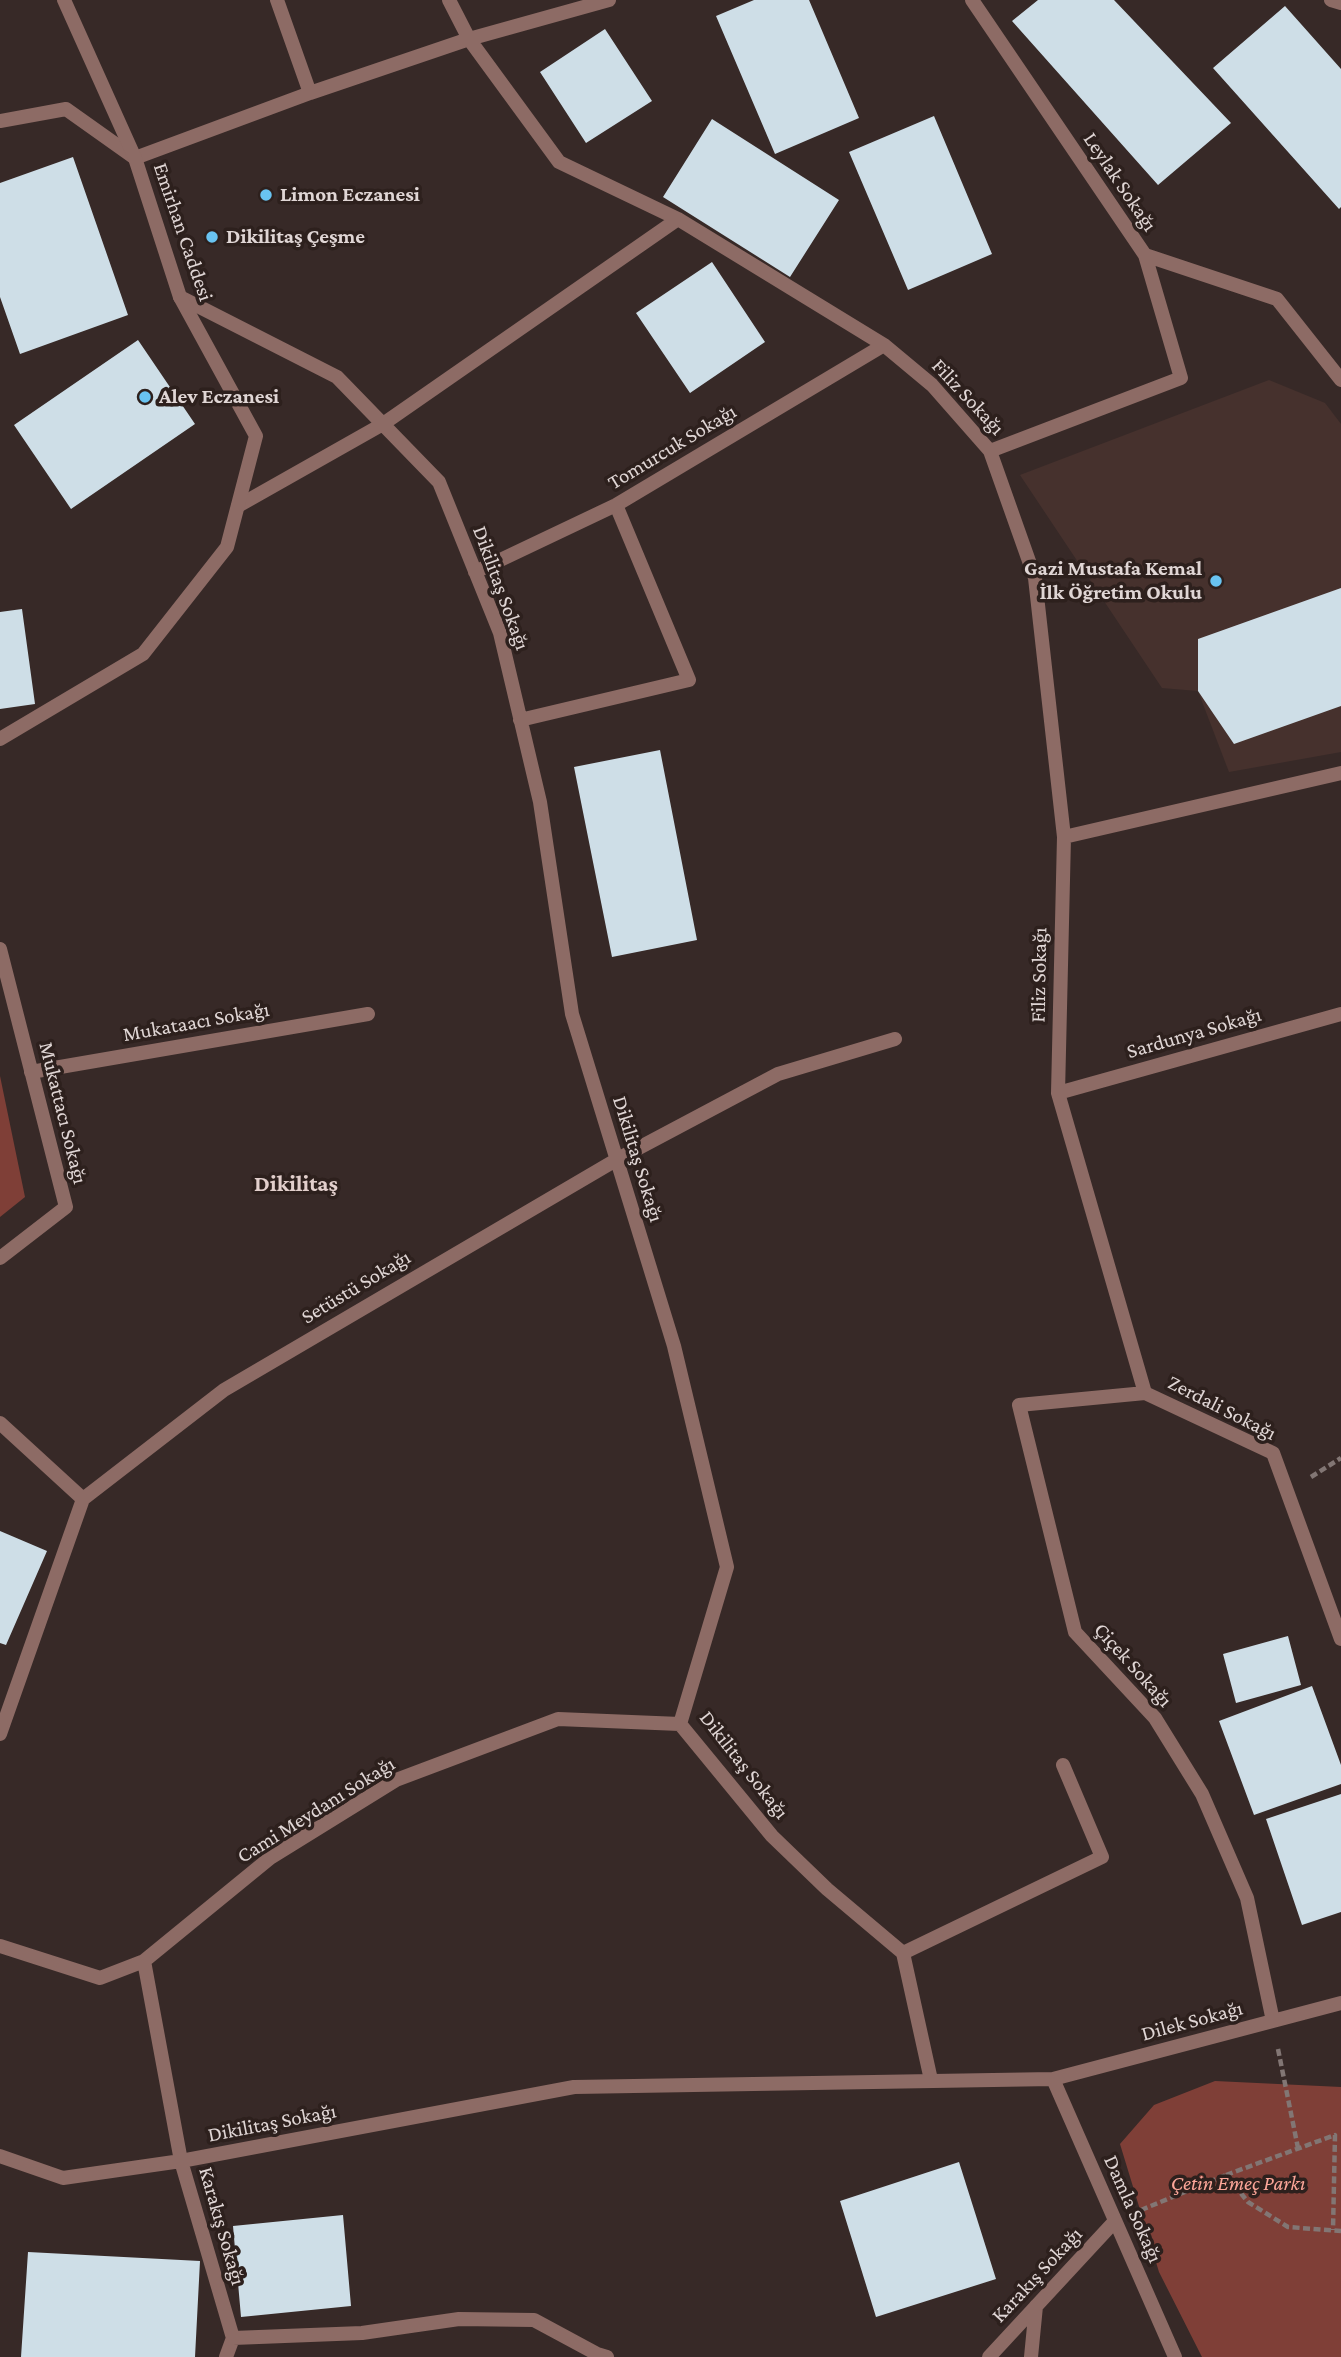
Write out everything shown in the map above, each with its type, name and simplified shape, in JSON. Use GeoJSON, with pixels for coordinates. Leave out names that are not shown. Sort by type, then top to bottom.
{"type":"FeatureCollection","features":[{"type":"Feature","properties":{"kind":"street","name":"Emirhan Caddesi"},"geometry":{"type":"LineString","coordinates":[[0,739],[143,654],[227,547],[257,436],[180,297],[135,158],[64,0]]}},
{"type":"Feature","properties":{"kind":"street"},"geometry":{"type":"LineString","coordinates":[[277,0],[310,93]]}},
{"type":"Feature","properties":{"kind":"street","name":"Filiz Sokağı"},"geometry":{"type":"LineString","coordinates":[[449,0],[468,39],[559,162],[678,219],[884,345],[932,385],[990,451],[1035,578],[1064,837],[1058,1094]]}},
{"type":"Feature","properties":{"kind":"street"},"geometry":{"type":"LineString","coordinates":[[0,121],[66,109],[135,158],[310,93],[468,39],[610,0]]}},
{"type":"Feature","properties":{"kind":"street","name":"Leylak Sokağı"},"geometry":{"type":"LineString","coordinates":[[972,0],[1144,255],[1277,299],[1341,380]]}},
{"type":"Feature","properties":{"kind":"street"},"geometry":{"type":"LineString","coordinates":[[1331,0],[1341,2]]}},
{"type":"Feature","properties":{"kind":"street"},"geometry":{"type":"LineString","coordinates":[[238,506],[383,424],[678,219]]}},
{"type":"Feature","properties":{"kind":"street"},"geometry":{"type":"LineString","coordinates":[[990,451],[1181,379],[1144,255]]}},
{"type":"Feature","properties":{"kind":"street","name":"Dikilitaş Sokağı"},"geometry":{"type":"LineString","coordinates":[[180,297],[337,377],[439,482],[499,633],[540,802],[572,1014],[674,1346],[727,1567],[680,1724],[772,1836],[827,1889],[903,1953]]}},
{"type":"Feature","properties":{"kind":"street","name":"Tomurcuk Sokağı"},"geometry":{"type":"LineString","coordinates":[[475,572],[616,505],[884,345]]}},
{"type":"Feature","properties":{"kind":"street"},"geometry":{"type":"LineString","coordinates":[[520,720],[688,680],[616,505]]}},
{"type":"Feature","properties":{"kind":"street"},"geometry":{"type":"LineString","coordinates":[[1064,837],[1341,774]]}},
{"type":"Feature","properties":{"kind":"street","name":"Mukattacı Sokağı"},"geometry":{"type":"LineString","coordinates":[[0,949],[66,1207],[0,1258]]}},
{"type":"Feature","properties":{"kind":"street","name":"Mukataacı Sokağı"},"geometry":{"type":"LineString","coordinates":[[31,1072],[368,1014]]}},
{"type":"Feature","properties":{"kind":"street","name":"Sardunya Sokağı"},"geometry":{"type":"LineString","coordinates":[[1058,1094],[1341,1014]]}},
{"type":"Feature","properties":{"kind":"street","name":"Setüstü Sokağı"},"geometry":{"type":"LineString","coordinates":[[83,1499],[224,1390],[616,1160],[778,1074],[895,1039]]}},
{"type":"Feature","properties":{"kind":"street","name":"Zerdali Sokağı"},"geometry":{"type":"LineString","coordinates":[[1058,1094],[1145,1393],[1273,1453],[1341,1639]]}},
{"type":"Feature","properties":{"kind":"street","name":"Çiçek Sokağı"},"geometry":{"type":"LineString","coordinates":[[1145,1393],[1019,1405],[1075,1632],[1155,1718],[1202,1794],[1247,1898],[1273,2021]]}},
{"type":"Feature","properties":{"kind":"street"},"geometry":{"type":"LineString","coordinates":[[0,1423],[83,1499],[0,1734]]}},
{"type":"Feature","properties":{"kind":"street","name":"Cami Meydanı Sokağı"},"geometry":{"type":"LineString","coordinates":[[0,1946],[100,1978],[144,1961],[270,1858],[396,1780],[558,1719],[680,1724]]}},
{"type":"Feature","properties":{"kind":"street"},"geometry":{"type":"LineString","coordinates":[[931,2080],[903,1953],[1102,1857],[1063,1765]]}},
{"type":"Feature","properties":{"kind":"street","name":"Karakış Sokağı"},"geometry":{"type":"LineString","coordinates":[[144,1961],[181,2161],[233,2337]]}},
{"type":"Feature","properties":{"kind":"street","name":"Dilek Sokağı"},"geometry":{"type":"LineString","coordinates":[[1053,2078],[1341,2003]]}},
{"type":"Feature","properties":{"kind":"street","name":"Dikilitaş Sokağı"},"geometry":{"type":"LineString","coordinates":[[0,2157],[63,2179],[181,2161],[574,2087],[1053,2078]]}},
{"type":"Feature","properties":{"kind":"street","name":"Damla Sokağı"},"geometry":{"type":"LineString","coordinates":[[1053,2078],[1175,2357]]}},
{"type":"Feature","properties":{"kind":"street","name":"Karakış Sokağı"},"geometry":{"type":"LineString","coordinates":[[989,2357],[1115,2221]]}},
{"type":"Feature","properties":{"kind":"street"},"geometry":{"type":"LineString","coordinates":[[1031,2357],[1036,2305]]}},
{"type":"Feature","properties":{"kind":"street"},"geometry":{"type":"LineString","coordinates":[[226,2357],[233,2337],[362,2333],[459,2319],[534,2320],[607,2357]]}},
{"type":"Feature","properties":{"kind":"path"},"geometry":{"type":"LineString","coordinates":[[1273,2021],[1298,2148]]}},
{"type":"Feature","properties":{"kind":"path"},"geometry":{"type":"LineString","coordinates":[[1115,2221],[1226,2175],[1335,2135],[1332,2230]]}},
{"type":"Feature","properties":{"kind":"path"},"geometry":{"type":"LineString","coordinates":[[1226,2175],[1248,2202],[1288,2227],[1341,2231]]}},
{"type":"Feature","properties":{"kind":"shaded area","name":"Gazi Mustafa Kemal İlk Öğretim Okulu"},"geometry":{"type":"Polygon","coordinates":[[[1269,380],[1325,403],[1341,424],[1341,752],[1229,772],[1198,691],[1162,688],[1020,475],[1269,380]]]}},
{"type":"Feature","properties":{"kind":"green space"},"geometry":{"type":"Polygon","coordinates":[[[0,1076],[25,1197],[0,1217],[0,1076]]]}},
{"type":"Feature","properties":{"kind":"green space","name":"Çetin Emeç Parkı"},"geometry":{"type":"Polygon","coordinates":[[[1215,2081],[1341,2087],[1341,2357],[1202,2357],[1159,2272],[1120,2144],[1154,2105],[1215,2081]]]}},
{"type":"Feature","properties":{"kind":"building"},"geometry":{"type":"Polygon","coordinates":[[[754,0],[809,0],[859,118],[775,154],[716,16],[754,0]]]}},
{"type":"Feature","properties":{"kind":"building"},"geometry":{"type":"Polygon","coordinates":[[[1038,0],[1114,0],[1231,123],[1158,185],[1012,21],[1038,0]]]}},
{"type":"Feature","properties":{"kind":"building"},"geometry":{"type":"Polygon","coordinates":[[[1285,6],[1341,69],[1339,209],[1213,68],[1285,6]]]}},
{"type":"Feature","properties":{"kind":"building"},"geometry":{"type":"Polygon","coordinates":[[[605,29],[652,101],[586,143],[540,72],[605,29]]]}},
{"type":"Feature","properties":{"kind":"building"},"geometry":{"type":"Polygon","coordinates":[[[934,116],[992,254],[908,290],[849,152],[934,116]]]}},
{"type":"Feature","properties":{"kind":"building"},"geometry":{"type":"Polygon","coordinates":[[[712,119],[839,200],[790,277],[663,197],[712,119]]]}},
{"type":"Feature","properties":{"kind":"building"},"geometry":{"type":"Polygon","coordinates":[[[73,157],[128,315],[20,354],[0,297],[0,183],[73,157]]]}},
{"type":"Feature","properties":{"kind":"building"},"geometry":{"type":"Polygon","coordinates":[[[712,262],[765,342],[690,393],[636,313],[712,262]]]}},
{"type":"Feature","properties":{"kind":"building"},"geometry":{"type":"Polygon","coordinates":[[[138,340],[195,424],[71,509],[14,425],[138,340]]]}},
{"type":"Feature","properties":{"kind":"building"},"geometry":{"type":"Polygon","coordinates":[[[1341,588],[1341,706],[1234,744],[1198,691],[1198,639],[1341,588]]]}},
{"type":"Feature","properties":{"kind":"building"},"geometry":{"type":"Polygon","coordinates":[[[22,609],[35,704],[0,709],[0,612],[22,609]]]}},
{"type":"Feature","properties":{"kind":"building"},"geometry":{"type":"Polygon","coordinates":[[[660,750],[697,940],[612,957],[574,767],[660,750]]]}},
{"type":"Feature","properties":{"kind":"building"},"geometry":{"type":"Polygon","coordinates":[[[0,1531],[47,1551],[6,1645],[0,1643],[0,1531]]]}},
{"type":"Feature","properties":{"kind":"building"},"geometry":{"type":"Polygon","coordinates":[[[1288,1636],[1301,1685],[1236,1703],[1223,1654],[1288,1636]]]}},
{"type":"Feature","properties":{"kind":"building"},"geometry":{"type":"Polygon","coordinates":[[[1312,1686],[1341,1765],[1341,1784],[1254,1815],[1219,1721],[1312,1686]]]}},
{"type":"Feature","properties":{"kind":"building"},"geometry":{"type":"Polygon","coordinates":[[[1341,1794],[1341,1912],[1302,1925],[1266,1819],[1341,1794]]]}},
{"type":"Feature","properties":{"kind":"building"},"geometry":{"type":"Polygon","coordinates":[[[959,2162],[996,2279],[876,2317],[840,2201],[959,2162]]]}},
{"type":"Feature","properties":{"kind":"building"},"geometry":{"type":"Polygon","coordinates":[[[343,2215],[351,2306],[241,2317],[233,2226],[343,2215]]]}},
{"type":"Feature","properties":{"kind":"building"},"geometry":{"type":"Polygon","coordinates":[[[28,2252],[200,2261],[195,2357],[21,2357],[28,2252]]]}},
{"type":"Feature","properties":{"kind":"place","name":"Limon Eczanesi"},"geometry":{"type":"Point","coordinates":[266,195]}},
{"type":"Feature","properties":{"kind":"place","name":"Dikilitaş Çeşme"},"geometry":{"type":"Point","coordinates":[212,237]}},
{"type":"Feature","properties":{"kind":"place","name":"Alev Eczanesi"},"geometry":{"type":"Point","coordinates":[145,397]}},
{"type":"Feature","properties":{"kind":"place","name":"Gazi Mustafa Kemal İlk Öğretim Okulu"},"geometry":{"type":"Point","coordinates":[1216,581]}},
{"type":"Feature","properties":{"kind":"district","name":"Dikilitaş"},"geometry":{"type":"Point","coordinates":[296,1184]}}]}
